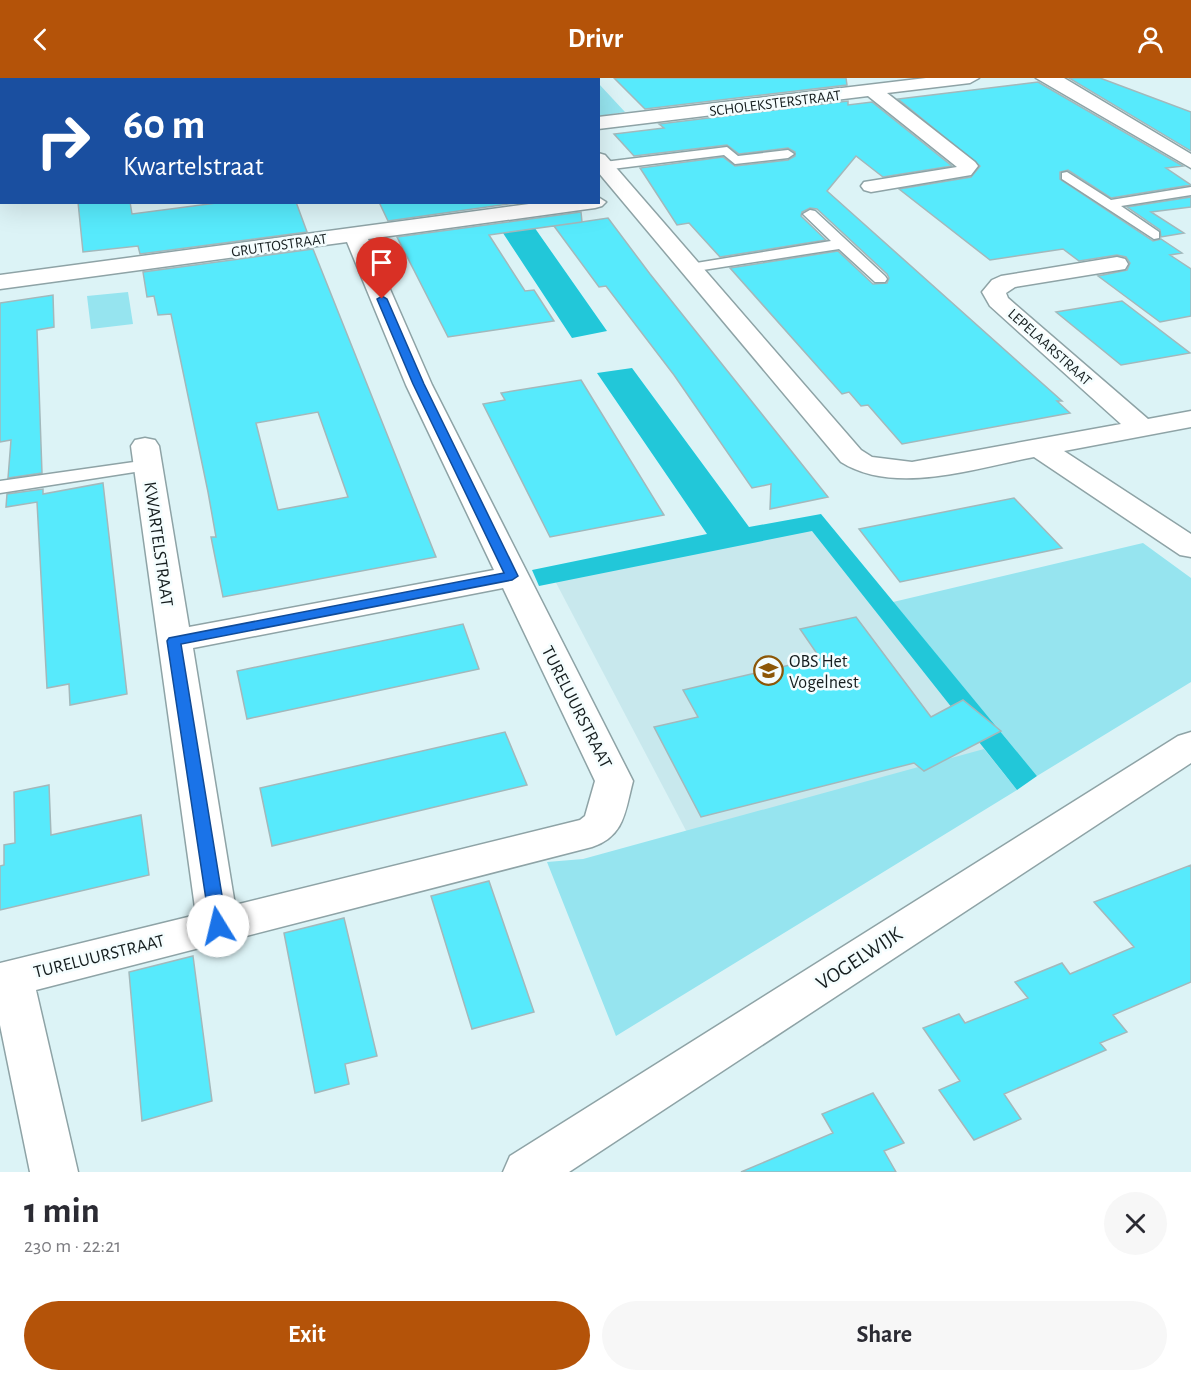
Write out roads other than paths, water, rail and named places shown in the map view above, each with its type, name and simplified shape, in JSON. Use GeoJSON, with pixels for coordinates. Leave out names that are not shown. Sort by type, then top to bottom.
{"type":"FeatureCollection","features":[{"type":"Feature","properties":{"kind":"street"},"geometry":{"type":"LineString","coordinates":[[873,91],[970,78]]}},
{"type":"Feature","properties":{"kind":"street"},"geometry":{"type":"LineString","coordinates":[[1045,78],[1055,80],[1188,159]]}},
{"type":"Feature","properties":{"kind":"street"},"geometry":{"type":"LineString","coordinates":[[871,186],[954,174],[964,171],[968,166],[873,91]]}},
{"type":"Feature","properties":{"kind":"street","name":"SCHOLEKSTERSTRAAT"},"geometry":{"type":"LineString","coordinates":[[600,123],[873,91]]}},
{"type":"Feature","properties":{"kind":"street"},"geometry":{"type":"LineString","coordinates":[[601,163],[851,456],[864,464],[912,471],[1191,419]]}},
{"type":"Feature","properties":{"kind":"street","name":"GRUTTOSTRAAT"},"geometry":{"type":"LineString","coordinates":[[600,202],[632,198]]}},
{"type":"Feature","properties":{"kind":"street","name":"GRUTTOSTRAAT"},"geometry":{"type":"LineString","coordinates":[[0,282],[582,204]]}},
{"type":"Feature","properties":{"kind":"street","name":"TURELUURSTRAAT"},"geometry":{"type":"LineString","coordinates":[[54,1172],[6,980],[592,832],[602,824],[614,781],[419,384],[355,234]]}},
{"type":"Feature","properties":{"kind":"street","name":"LEPELAARSTRAAT"},"geometry":{"type":"LineString","coordinates":[[1117,264],[1009,281],[1000,285],[994,292],[998,301],[1142,428]]}},
{"type":"Feature","properties":{"kind":"street"},"geometry":{"type":"LineString","coordinates":[[1040,448],[1191,548]]}},
{"type":"Feature","properties":{"kind":"street","name":"KWARTELSTRAAT"},"geometry":{"type":"LineString","coordinates":[[147,456],[218,926]]}},
{"type":"Feature","properties":{"kind":"street"},"geometry":{"type":"LineString","coordinates":[[174,641],[512,576]]}},
{"type":"Feature","properties":{"kind":"street","name":"VOGELWIJK"},"geometry":{"type":"LineString","coordinates":[[527,1172],[1191,745]]}},
{"type":"Feature","properties":{"kind":"lane"},"geometry":{"type":"LineString","coordinates":[[601,163],[727,151],[735,160],[788,154]]}},
{"type":"Feature","properties":{"kind":"lane"},"geometry":{"type":"LineString","coordinates":[[1068,176],[1154,235]]}},
{"type":"Feature","properties":{"kind":"lane"},"geometry":{"type":"LineString","coordinates":[[1109,204],[1191,191]]}},
{"type":"Feature","properties":{"kind":"lane"},"geometry":{"type":"LineString","coordinates":[[810,214],[880,279]]}},
{"type":"Feature","properties":{"kind":"lane"},"geometry":{"type":"LineString","coordinates":[[690,268],[842,244]]}},
{"type":"Feature","properties":{"kind":"lane"},"geometry":{"type":"LineString","coordinates":[[0,487],[147,456]]}},
{"type":"Feature","properties":{"kind":"place","name":"OBS Het Vogelnest"},"geometry":{"type":"Point","coordinates":[768,671]}}]}
